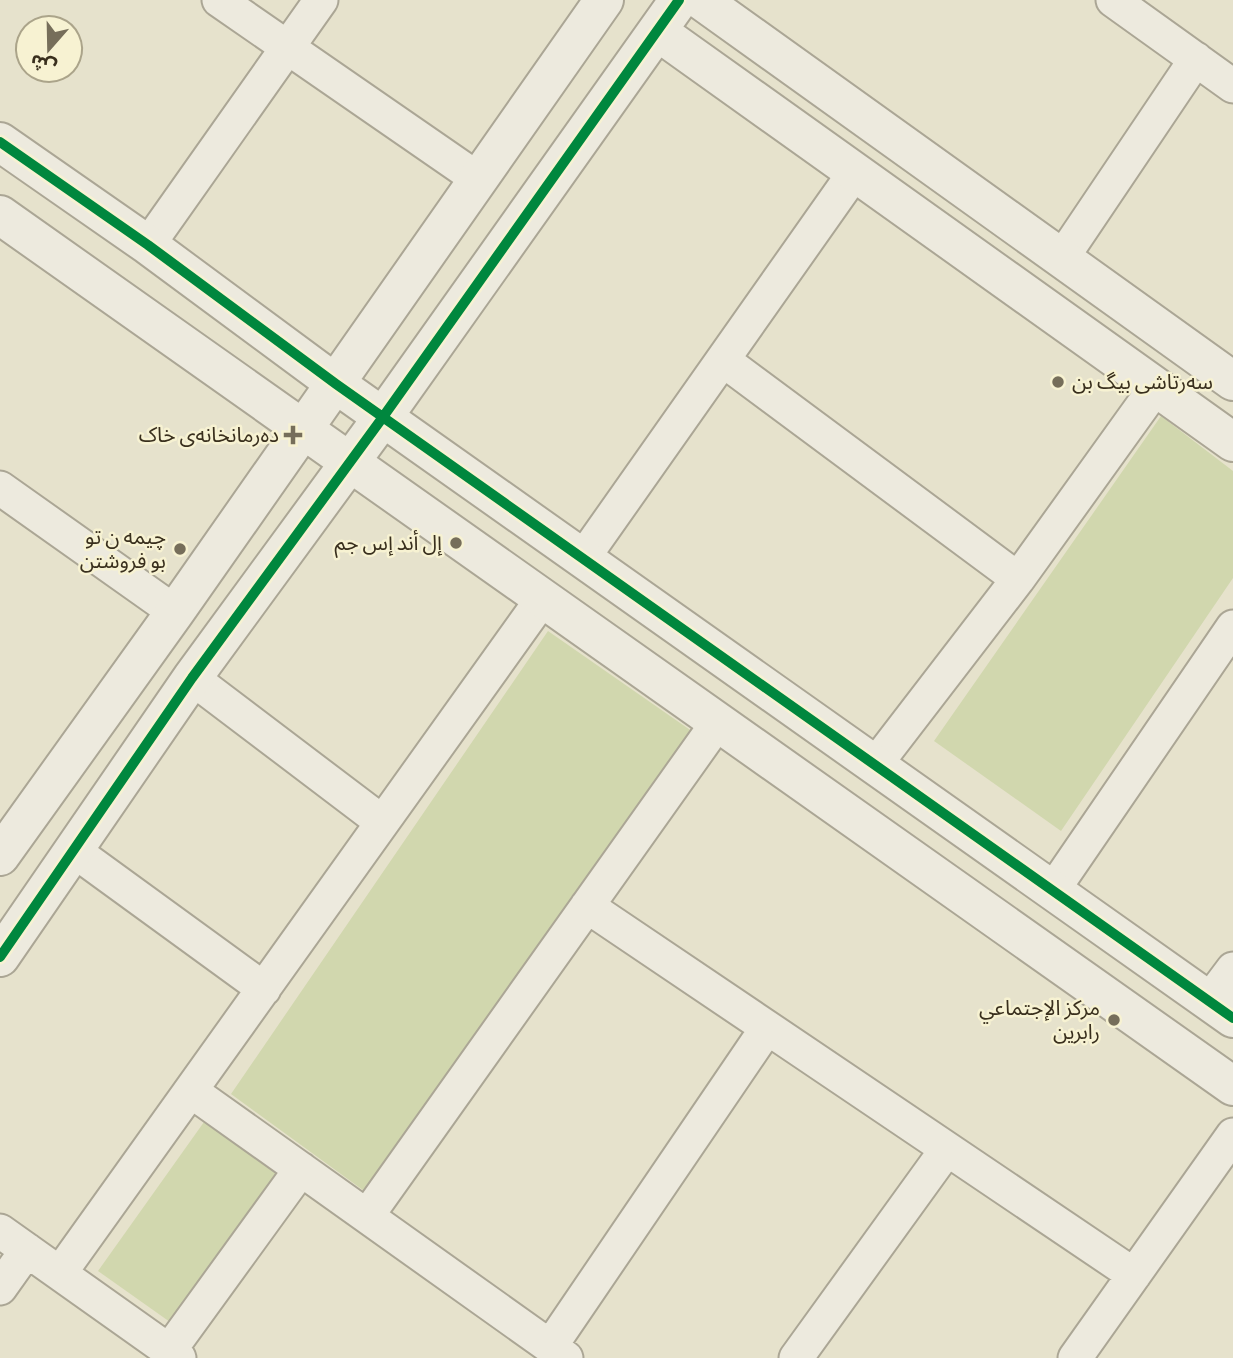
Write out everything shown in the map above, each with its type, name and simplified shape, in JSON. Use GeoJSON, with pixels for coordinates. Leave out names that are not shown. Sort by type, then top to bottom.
{"type":"FeatureCollection","features":[{"type":"Feature","properties":{"kind":"street"},"geometry":{"type":"LineString","coordinates":[[219,0],[478,179]]}},
{"type":"Feature","properties":{"kind":"street"},"geometry":{"type":"LineString","coordinates":[[148,245],[321,0]]}},
{"type":"Feature","properties":{"kind":"street"},"geometry":{"type":"LineString","coordinates":[[0,856],[336,384],[604,0]]}},
{"type":"Feature","properties":{"kind":"street"},"geometry":{"type":"LineString","coordinates":[[0,957],[192,678],[383,417],[679,0]]}},
{"type":"Feature","properties":{"kind":"street"},"geometry":{"type":"LineString","coordinates":[[701,0],[1233,381]]}},
{"type":"Feature","properties":{"kind":"street"},"geometry":{"type":"LineString","coordinates":[[1113,0],[1233,86]]}},
{"type":"Feature","properties":{"kind":"street"},"geometry":{"type":"LineString","coordinates":[[657,31],[1233,442]]}},
{"type":"Feature","properties":{"kind":"street"},"geometry":{"type":"LineString","coordinates":[[1062,258],[1196,59]]}},
{"type":"Feature","properties":{"kind":"street"},"geometry":{"type":"LineString","coordinates":[[0,142],[148,245],[336,384],[1221,1010],[1233,970]]}},
{"type":"Feature","properties":{"kind":"street"},"geometry":{"type":"LineString","coordinates":[[583,558],[855,172]]}},
{"type":"Feature","properties":{"kind":"street"},"geometry":{"type":"LineString","coordinates":[[0,215],[1233,1086]]}},
{"type":"Feature","properties":{"kind":"street"},"geometry":{"type":"LineString","coordinates":[[723,360],[1018,579]]}},
{"type":"Feature","properties":{"kind":"street"},"geometry":{"type":"LineString","coordinates":[[875,765],[1018,579],[1156,387]]}},
{"type":"Feature","properties":{"kind":"street"},"geometry":{"type":"LineString","coordinates":[[0,488],[175,612]]}},
{"type":"Feature","properties":{"kind":"street"},"geometry":{"type":"LineString","coordinates":[[60,1273],[543,598]]}},
{"type":"Feature","properties":{"kind":"street"},"geometry":{"type":"LineString","coordinates":[[1053,890],[1233,626]]}},
{"type":"Feature","properties":{"kind":"street"},"geometry":{"type":"LineString","coordinates":[[192,678],[382,822]]}},
{"type":"Feature","properties":{"kind":"street"},"geometry":{"type":"LineString","coordinates":[[367,1216],[718,722]]}},
{"type":"Feature","properties":{"kind":"street"},"geometry":{"type":"LineString","coordinates":[[73,850],[264,989]]}},
{"type":"Feature","properties":{"kind":"street"},"geometry":{"type":"LineString","coordinates":[[587,906],[1134,1275]]}},
{"type":"Feature","properties":{"kind":"street"},"geometry":{"type":"LineString","coordinates":[[191,1091],[558,1352],[767,1028]]}},
{"type":"Feature","properties":{"kind":"street"},"geometry":{"type":"LineString","coordinates":[[1075,1358],[1233,1135]]}},
{"type":"Feature","properties":{"kind":"street"},"geometry":{"type":"LineString","coordinates":[[796,1358],[947,1149]]}},
{"type":"Feature","properties":{"kind":"street"},"geometry":{"type":"LineString","coordinates":[[0,1231],[174,1355],[301,1169]]}},
{"type":"Feature","properties":{"kind":"street"},"geometry":{"type":"LineString","coordinates":[[0,1288],[27,1250]]}},
{"type":"Feature","properties":{"kind":"green space"},"geometry":{"type":"Polygon","coordinates":[[[1161,416],[1233,471],[1233,578],[1061,831],[934,741],[1161,416]]]}},
{"type":"Feature","properties":{"kind":"green space"},"geometry":{"type":"Polygon","coordinates":[[[548,631],[693,732],[367,1193],[231,1094],[548,631]]]}},
{"type":"Feature","properties":{"kind":"green space"},"geometry":{"type":"Polygon","coordinates":[[[204,1122],[277,1173],[170,1322],[98,1271],[204,1122]]]}},
{"type":"Feature","properties":{"kind":"cycle path"},"geometry":{"type":"LineString","coordinates":[[0,957],[192,678],[383,417],[679,0]]}},
{"type":"Feature","properties":{"kind":"cycle path"},"geometry":{"type":"LineString","coordinates":[[0,142],[148,245],[336,384],[1233,1018]]}},
{"type":"Feature","properties":{"kind":"place","name":"سەرتاشی بیگ بن"},"geometry":{"type":"Point","coordinates":[1058,382]}},
{"type":"Feature","properties":{"kind":"place","name":"دەرمانخانەی خاک"},"geometry":{"type":"Point","coordinates":[293,435]}},
{"type":"Feature","properties":{"kind":"place","name":"إل أند إس جم"},"geometry":{"type":"Point","coordinates":[456,543]}},
{"type":"Feature","properties":{"kind":"place","name":"چیمه ن تو بو فروشتن"},"geometry":{"type":"Point","coordinates":[180,549]}},
{"type":"Feature","properties":{"kind":"place","name":"مركز الإجتماعي رابرين"},"geometry":{"type":"Point","coordinates":[1114,1020]}}]}
